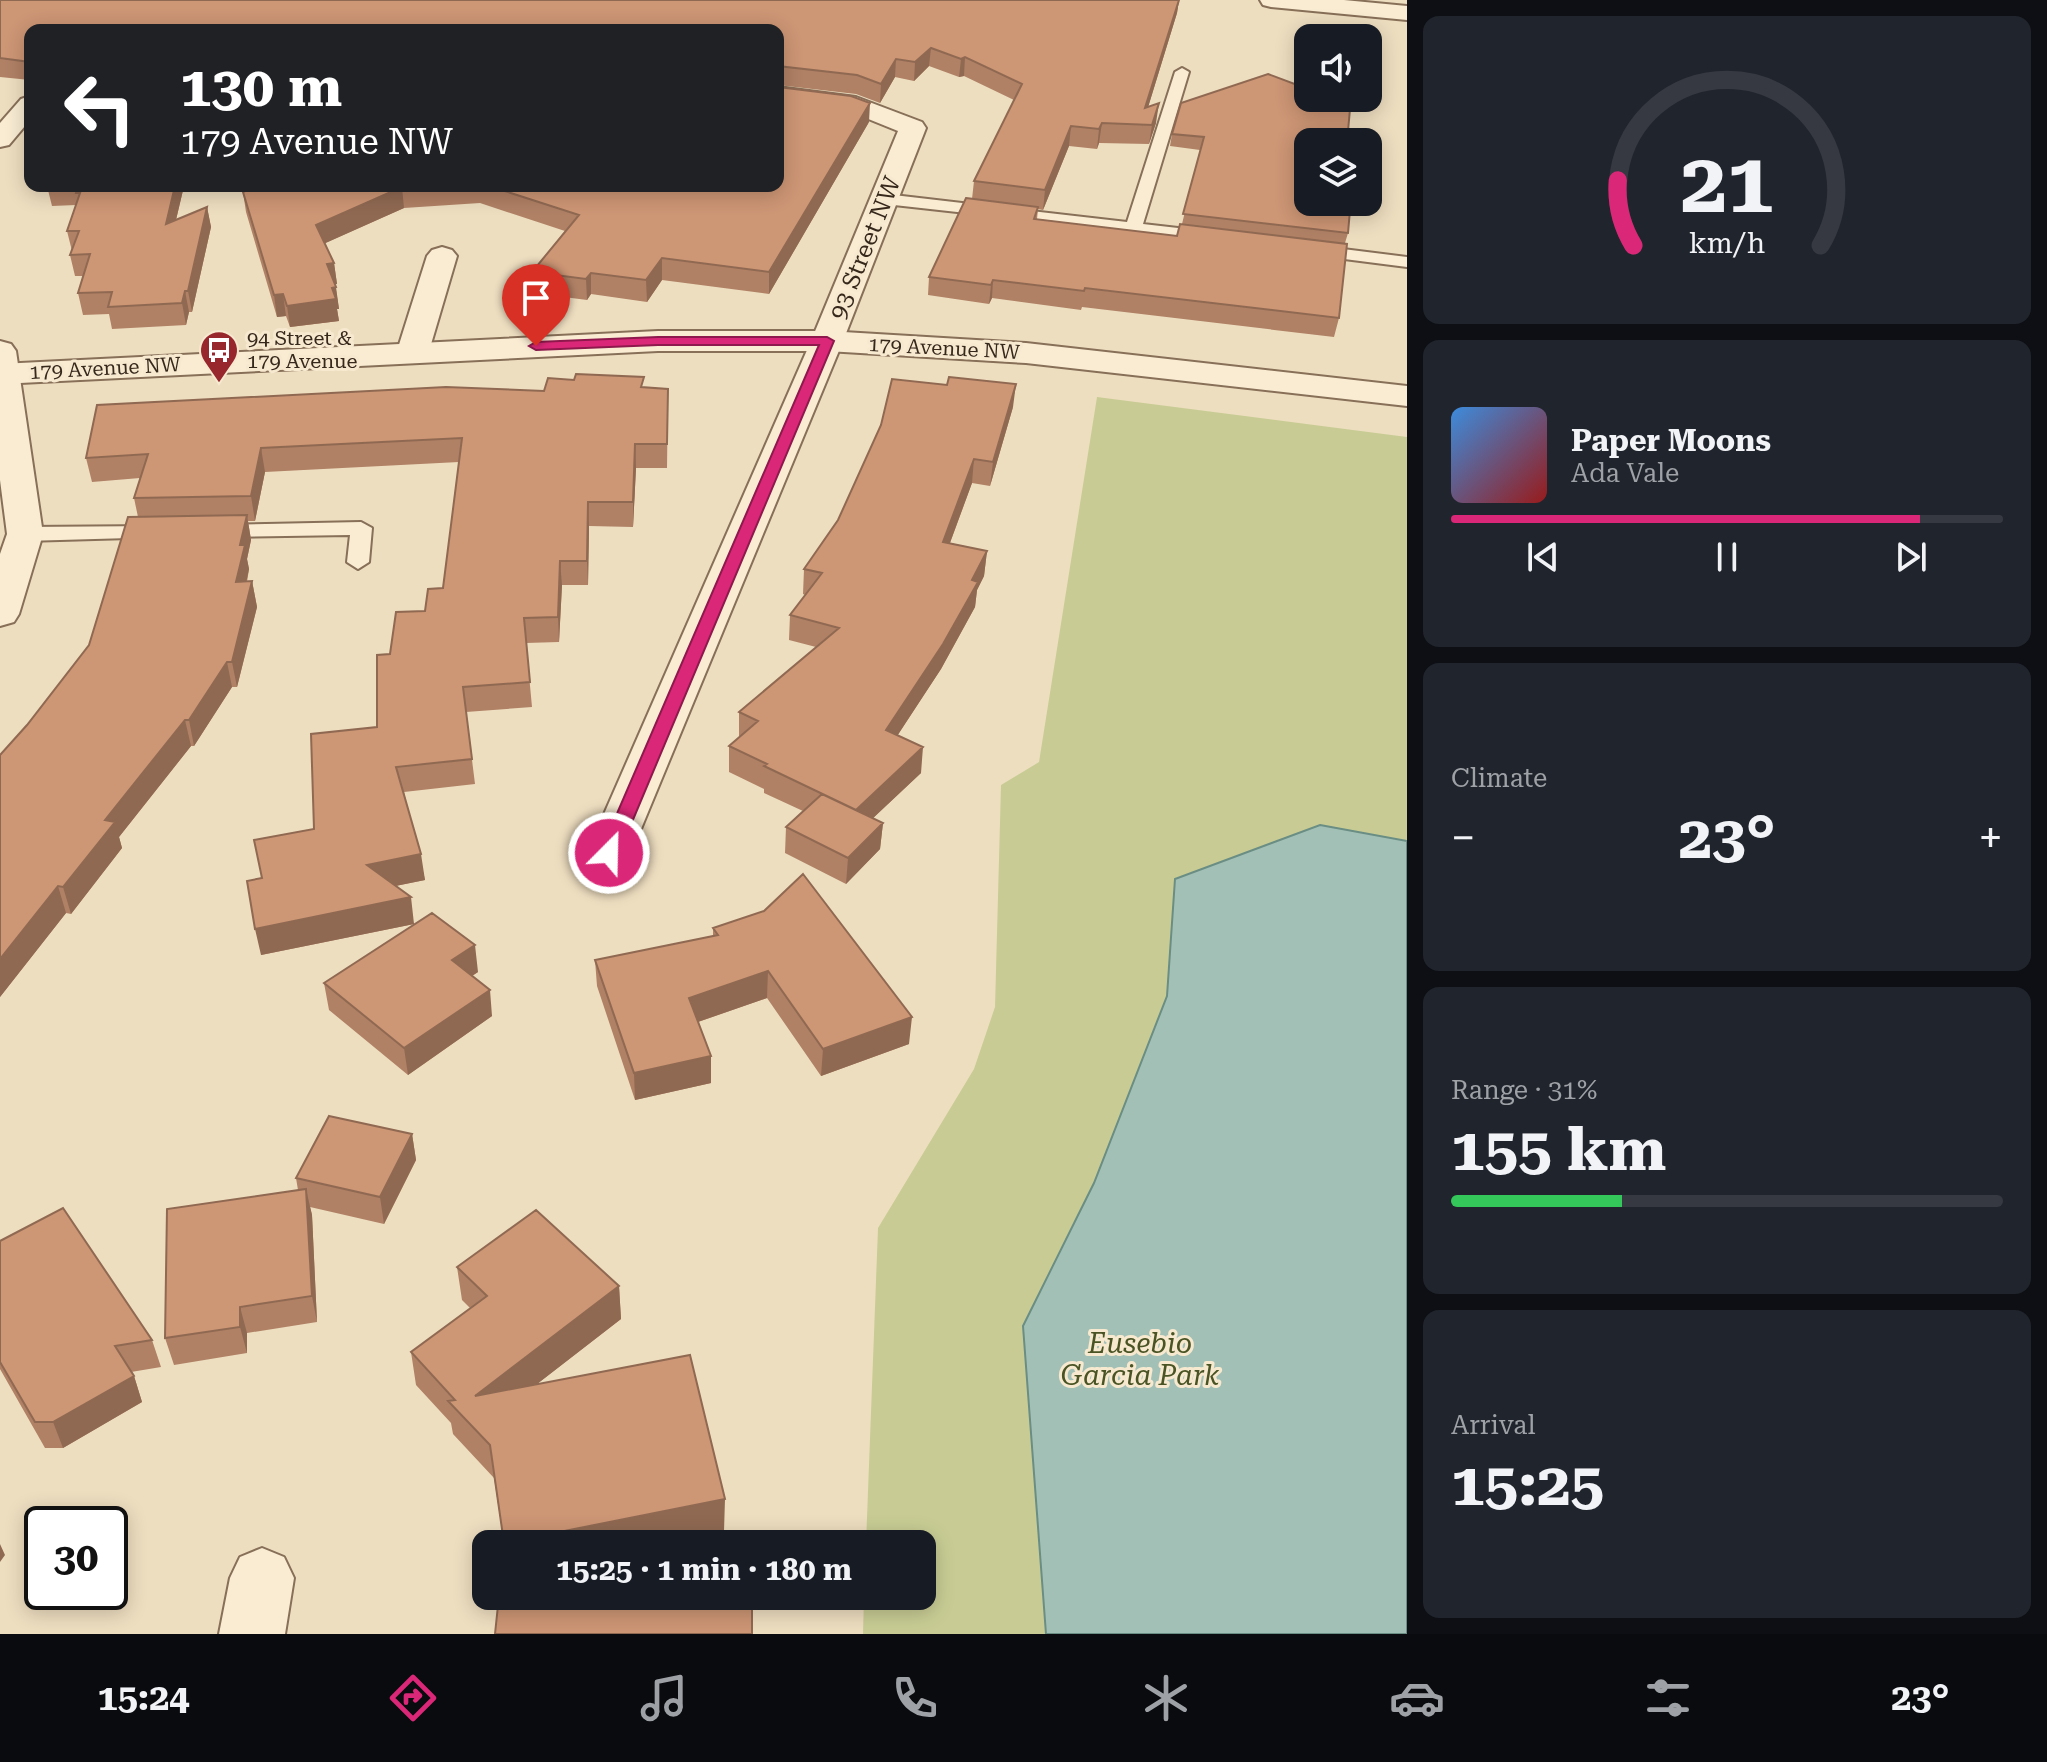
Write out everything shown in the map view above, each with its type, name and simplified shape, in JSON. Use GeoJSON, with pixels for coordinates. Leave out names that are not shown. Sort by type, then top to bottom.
{"type":"FeatureCollection","features":[{"type":"Feature","properties":{"kind":"street"},"geometry":{"type":"LineString","coordinates":[[1271,0],[1407,13]]}},
{"type":"Feature","properties":{"kind":"street","name":"93 Street NW"},"geometry":{"type":"LineString","coordinates":[[609,853],[827,341],[913,128],[856,105],[784,96]]}},
{"type":"Feature","properties":{"kind":"street"},"geometry":{"type":"LineString","coordinates":[[0,139],[24,111]]}},
{"type":"Feature","properties":{"kind":"street"},"geometry":{"type":"LineString","coordinates":[[413,351],[442,256]]}},
{"type":"Feature","properties":{"kind":"street","name":"179 Avenue NW"},"geometry":{"type":"LineString","coordinates":[[1,366],[658,341],[827,341],[1026,353],[1407,396]]}},
{"type":"Feature","properties":{"kind":"street"},"geometry":{"type":"LineString","coordinates":[[0,614],[25,534],[1,366]]}},
{"type":"Feature","properties":{"kind":"lane"},"geometry":{"type":"LineString","coordinates":[[1134,227],[1182,72]]}},
{"type":"Feature","properties":{"kind":"lane"},"geometry":{"type":"LineString","coordinates":[[885,199],[1225,239]]}},
{"type":"Feature","properties":{"kind":"lane"},"geometry":{"type":"LineString","coordinates":[[1286,246],[1407,262]]}},
{"type":"Feature","properties":{"kind":"lane"},"geometry":{"type":"LineString","coordinates":[[25,534],[361,528],[358,562]]}},
{"type":"Feature","properties":{"kind":"green space","name":"Eusebio Garcia Park"},"geometry":{"type":"Polygon","coordinates":[[[1097,397],[1407,437],[1407,1634],[863,1634],[864,1610],[936,1610],[936,1530],[867,1530],[878,1228],[974,1069],[995,1007],[1001,785],[1039,762],[1097,397]]]}},
{"type":"Feature","properties":{"kind":"water"},"geometry":{"type":"Polygon","coordinates":[[[1320,825],[1407,841],[1407,1634],[1046,1634],[1023,1326],[1094,1183],[1167,996],[1175,879],[1320,825]]]}},
{"type":"Feature","properties":{"kind":"building"},"geometry":{"type":"Polygon","coordinates":[[[0,0],[1179,0],[1145,108],[1159,103],[1152,125],[1102,123],[1099,129],[1071,126],[1045,190],[974,181],[1022,84],[965,57],[961,59],[931,48],[915,62],[896,59],[881,84],[857,75],[784,67],[784,24],[24,24],[24,61],[0,58],[0,0]]]}},
{"type":"Feature","properties":{"kind":"building"},"geometry":{"type":"Polygon","coordinates":[[[1268,74],[1294,84],[1294,112],[1350,112],[1348,128],[1294,128],[1294,216],[1349,216],[1348,233],[1183,214],[1204,137],[1172,134],[1181,103],[1268,74]]]}},
{"type":"Feature","properties":{"kind":"building"},"geometry":{"type":"Polygon","coordinates":[[[784,88],[851,96],[870,103],[769,272],[662,258],[646,280],[591,273],[586,279],[532,272],[579,215],[508,192],[784,192],[784,88]]]}},
{"type":"Feature","properties":{"kind":"building"},"geometry":{"type":"Polygon","coordinates":[[[174,192],[166,224],[207,207],[188,291],[185,291],[182,303],[108,307],[112,292],[78,293],[90,254],[70,255],[79,231],[67,231],[80,193],[76,193],[174,192]]]}},
{"type":"Feature","properties":{"kind":"building"},"geometry":{"type":"Polygon","coordinates":[[[243,192],[391,192],[316,225],[334,263],[327,264],[336,287],[332,288],[336,299],[287,306],[283,294],[274,295],[243,192]]]}},
{"type":"Feature","properties":{"kind":"building"},"geometry":{"type":"Polygon","coordinates":[[[966,198],[1038,207],[1034,219],[1177,236],[1180,224],[1347,244],[1339,318],[1085,288],[1084,291],[993,280],[991,285],[929,277],[966,198]]]}},
{"type":"Feature","properties":{"kind":"building"},"geometry":{"type":"Polygon","coordinates":[[[576,374],[644,377],[641,387],[668,389],[667,444],[635,444],[633,502],[588,502],[587,561],[560,561],[558,617],[524,618],[530,682],[463,687],[472,759],[396,767],[421,854],[367,865],[411,897],[255,929],[247,881],[262,878],[254,840],[314,829],[311,734],[377,727],[377,655],[390,654],[396,612],[425,611],[428,589],[443,588],[462,438],[261,448],[251,496],[134,498],[148,454],[86,458],[97,405],[446,387],[544,391],[548,378],[574,380],[576,374]]]}},
{"type":"Feature","properties":{"kind":"building"},"geometry":{"type":"Polygon","coordinates":[[[949,377],[1016,384],[993,462],[974,459],[943,542],[987,551],[972,580],[978,582],[943,644],[886,730],[923,747],[856,810],[729,746],[758,721],[739,712],[839,628],[790,615],[822,573],[804,569],[838,520],[881,425],[892,379],[947,385],[949,377]]]}},
{"type":"Feature","properties":{"kind":"building"},"geometry":{"type":"Polygon","coordinates":[[[247,515],[240,545],[245,545],[236,582],[252,581],[232,662],[227,662],[189,720],[185,720],[105,820],[115,822],[63,887],[58,886],[0,959],[0,755],[89,645],[128,517],[247,515]]]}},
{"type":"Feature","properties":{"kind":"building"},"geometry":{"type":"Polygon","coordinates":[[[822,794],[883,823],[848,858],[786,827],[822,794]]]}},
{"type":"Feature","properties":{"kind":"building"},"geometry":{"type":"Polygon","coordinates":[[[803,874],[912,1017],[823,1049],[768,971],[689,998],[711,1056],[634,1073],[595,960],[718,935],[713,928],[764,911],[803,874]]]}},
{"type":"Feature","properties":{"kind":"building"},"geometry":{"type":"Polygon","coordinates":[[[432,913],[475,945],[452,960],[490,990],[404,1048],[324,983],[432,913]]]}},
{"type":"Feature","properties":{"kind":"building"},"geometry":{"type":"Polygon","coordinates":[[[329,1116],[412,1134],[380,1197],[296,1178],[329,1116]]]}},
{"type":"Feature","properties":{"kind":"building"},"geometry":{"type":"Polygon","coordinates":[[[306,1189],[312,1296],[240,1307],[240,1327],[165,1338],[167,1209],[306,1189]]]}},
{"type":"Feature","properties":{"kind":"building"},"geometry":{"type":"Polygon","coordinates":[[[63,1208],[152,1340],[115,1346],[134,1376],[53,1422],[35,1422],[0,1362],[0,1241],[63,1208]]]}},
{"type":"Feature","properties":{"kind":"building"},"geometry":{"type":"Polygon","coordinates":[[[536,1210],[619,1286],[475,1396],[690,1355],[725,1499],[569,1530],[502,1530],[490,1445],[448,1401],[455,1400],[411,1352],[487,1296],[457,1267],[536,1210]]]}},
{"type":"Feature","properties":{"kind":"building"},"geometry":{"type":"Polygon","coordinates":[[[498,1610],[752,1610],[752,1634],[495,1634],[498,1610]]]}},
{"type":"Feature","properties":{"kind":"place","name":"94 Street & 179 Avenue"},"geometry":{"type":"Point","coordinates":[219,384]}},
{"type":"Feature","properties":{"kind":"route"},"geometry":{"type":"LineString","coordinates":[[536,346],[658,341],[827,341],[609,853]]}}]}
